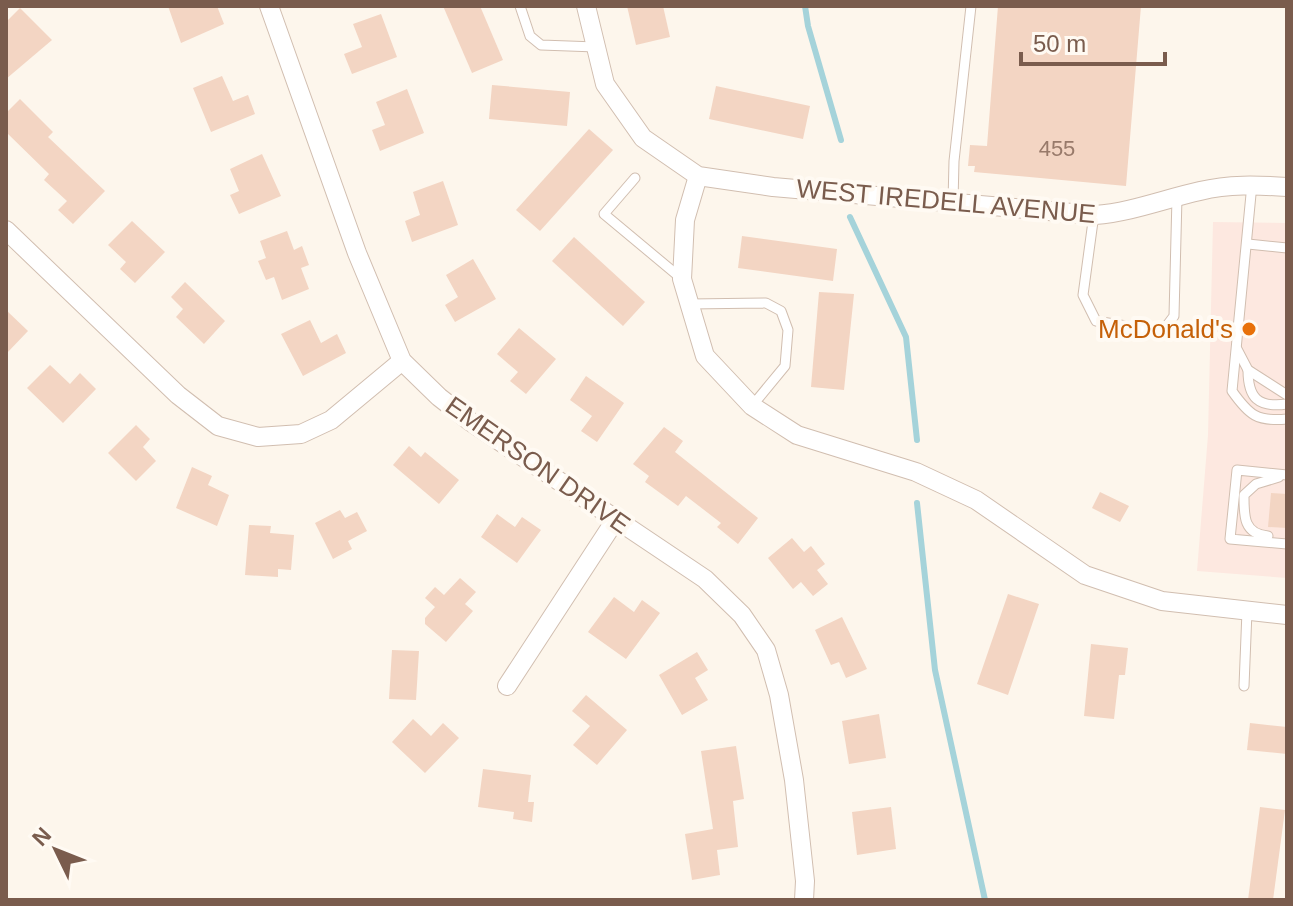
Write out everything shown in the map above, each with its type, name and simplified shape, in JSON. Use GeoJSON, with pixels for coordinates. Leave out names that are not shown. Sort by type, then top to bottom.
{"type":"FeatureCollection","features":[{"type":"Feature","properties":{"kind":"street","name":"EMERSON DRIVE"},"geometry":{"type":"LineString","coordinates":[[269,6],[357,253],[402,361],[439,397],[471,422],[705,579],[742,615],[766,650],[779,695],[794,780],[805,881],[804,900]]}},
{"type":"Feature","properties":{"kind":"street"},"geometry":{"type":"LineString","coordinates":[[586,6],[605,84],[643,138],[698,176],[685,220],[682,279],[705,356],[752,406],[797,435],[916,472],[976,500],[1085,575],[1162,601],[1287,615]]}},
{"type":"Feature","properties":{"kind":"street","name":"WEST IREDELL AVENUE"},"geometry":{"type":"LineString","coordinates":[[698,176],[773,187],[1094,214],[1119,213],[1201,191],[1252,184],[1287,187]]}},
{"type":"Feature","properties":{"kind":"street"},"geometry":{"type":"LineString","coordinates":[[6,230],[178,395],[218,426],[258,437],[301,434],[331,420],[402,361]]}},
{"type":"Feature","properties":{"kind":"street"},"geometry":{"type":"LineString","coordinates":[[507,686],[616,519]]}},
{"type":"Feature","properties":{"kind":"lane"},"geometry":{"type":"LineString","coordinates":[[520,6],[530,36],[541,45],[596,47]]}},
{"type":"Feature","properties":{"kind":"lane"},"geometry":{"type":"LineString","coordinates":[[953,202],[954,161],[971,6]]}},
{"type":"Feature","properties":{"kind":"lane"},"geometry":{"type":"LineString","coordinates":[[635,178],[604,214],[682,279]]}},
{"type":"Feature","properties":{"kind":"lane"},"geometry":{"type":"LineString","coordinates":[[1252,184],[1232,391],[1247,413],[1269,421],[1287,419]]}},
{"type":"Feature","properties":{"kind":"lane"},"geometry":{"type":"LineString","coordinates":[[1094,214],[1083,295],[1096,321],[1162,332],[1174,316],[1177,197]]}},
{"type":"Feature","properties":{"kind":"lane"},"geometry":{"type":"LineString","coordinates":[[1248,244],[1287,248]]}},
{"type":"Feature","properties":{"kind":"lane"},"geometry":{"type":"LineString","coordinates":[[690,304],[766,303],[781,311],[788,330],[785,366],[752,406]]}},
{"type":"Feature","properties":{"kind":"lane"},"geometry":{"type":"LineString","coordinates":[[1237,349],[1248,370],[1248,389],[1256,400],[1268,404],[1287,404]]}},
{"type":"Feature","properties":{"kind":"lane"},"geometry":{"type":"LineString","coordinates":[[1248,370],[1287,395]]}},
{"type":"Feature","properties":{"kind":"lane"},"geometry":{"type":"LineString","coordinates":[[1287,475],[1237,470],[1230,539],[1287,541]]}},
{"type":"Feature","properties":{"kind":"lane"},"geometry":{"type":"LineString","coordinates":[[1287,475],[1256,484],[1244,495],[1244,520],[1249,529],[1260,536],[1287,541]]}},
{"type":"Feature","properties":{"kind":"lane"},"geometry":{"type":"LineString","coordinates":[[1244,686],[1247,611]]}},
{"type":"Feature","properties":{"kind":"shaded area"},"geometry":{"type":"Polygon","coordinates":[[[1213,222],[1287,223],[1287,578],[1197,571],[1208,435],[1213,222]]]}},
{"type":"Feature","properties":{"kind":"building"},"geometry":{"type":"Polygon","coordinates":[[[168,6],[217,6],[224,24],[181,43],[168,6]]]}},
{"type":"Feature","properties":{"kind":"building"},"geometry":{"type":"Polygon","coordinates":[[[443,6],[480,6],[503,60],[472,73],[443,6]]]}},
{"type":"Feature","properties":{"kind":"building"},"geometry":{"type":"Polygon","coordinates":[[[627,6],[663,6],[670,37],[636,45],[627,6]]]}},
{"type":"Feature","properties":{"kind":"building"},"geometry":{"type":"Polygon","coordinates":[[[998,6],[1141,6],[1126,186],[974,172],[975,166],[968,166],[970,145],[987,146],[998,6]]]}},
{"type":"Feature","properties":{"kind":"building"},"geometry":{"type":"Polygon","coordinates":[[[20,8],[52,40],[6,79],[6,22],[20,8]]]}},
{"type":"Feature","properties":{"kind":"building"},"geometry":{"type":"Polygon","coordinates":[[[381,14],[397,57],[352,74],[344,54],[362,47],[353,24],[381,14]]]}},
{"type":"Feature","properties":{"kind":"building"},"geometry":{"type":"Polygon","coordinates":[[[222,76],[233,101],[248,95],[255,114],[211,132],[193,88],[222,76]]]}},
{"type":"Feature","properties":{"kind":"building"},"geometry":{"type":"Polygon","coordinates":[[[492,85],[570,92],[567,126],[489,119],[492,85]]]}},
{"type":"Feature","properties":{"kind":"building"},"geometry":{"type":"Polygon","coordinates":[[[716,86],[810,106],[803,139],[709,119],[716,86]]]}},
{"type":"Feature","properties":{"kind":"building"},"geometry":{"type":"Polygon","coordinates":[[[407,89],[424,133],[380,151],[372,130],[385,125],[376,102],[407,89]]]}},
{"type":"Feature","properties":{"kind":"building"},"geometry":{"type":"Polygon","coordinates":[[[20,99],[53,132],[48,137],[105,191],[73,224],[58,210],[67,201],[44,180],[49,174],[6,132],[6,113],[20,99]]]}},
{"type":"Feature","properties":{"kind":"building"},"geometry":{"type":"Polygon","coordinates":[[[589,129],[613,150],[540,231],[516,210],[589,129]]]}},
{"type":"Feature","properties":{"kind":"building"},"geometry":{"type":"Polygon","coordinates":[[[262,154],[281,196],[239,214],[230,195],[239,191],[230,169],[262,154]]]}},
{"type":"Feature","properties":{"kind":"building"},"geometry":{"type":"Polygon","coordinates":[[[443,181],[458,225],[412,242],[405,221],[420,215],[413,192],[443,181]]]}},
{"type":"Feature","properties":{"kind":"building"},"geometry":{"type":"Polygon","coordinates":[[[132,221],[165,252],[135,283],[120,269],[126,262],[108,245],[132,221]]]}},
{"type":"Feature","properties":{"kind":"building"},"geometry":{"type":"Polygon","coordinates":[[[287,231],[294,250],[302,246],[309,265],[301,268],[309,289],[282,300],[274,277],[266,280],[258,261],[266,258],[260,241],[287,231]]]}},
{"type":"Feature","properties":{"kind":"building"},"geometry":{"type":"Polygon","coordinates":[[[742,236],[837,249],[833,281],[738,268],[742,236]]]}},
{"type":"Feature","properties":{"kind":"building"},"geometry":{"type":"Polygon","coordinates":[[[574,237],[645,302],[623,326],[552,261],[574,237]]]}},
{"type":"Feature","properties":{"kind":"building"},"geometry":{"type":"Polygon","coordinates":[[[473,259],[496,299],[455,322],[445,305],[458,297],[446,275],[473,259]]]}},
{"type":"Feature","properties":{"kind":"building"},"geometry":{"type":"Polygon","coordinates":[[[185,282],[225,321],[204,344],[176,317],[183,309],[171,297],[185,282]]]}},
{"type":"Feature","properties":{"kind":"building"},"geometry":{"type":"Polygon","coordinates":[[[819,292],[854,294],[844,390],[811,387],[819,292]]]}},
{"type":"Feature","properties":{"kind":"building"},"geometry":{"type":"Polygon","coordinates":[[[6,310],[28,331],[6,354],[6,310]]]}},
{"type":"Feature","properties":{"kind":"building"},"geometry":{"type":"Polygon","coordinates":[[[310,320],[321,343],[337,334],[346,353],[303,376],[281,334],[310,320]]]}},
{"type":"Feature","properties":{"kind":"building"},"geometry":{"type":"Polygon","coordinates":[[[519,328],[556,359],[526,394],[510,381],[518,372],[497,354],[519,328]]]}},
{"type":"Feature","properties":{"kind":"building"},"geometry":{"type":"Polygon","coordinates":[[[50,365],[70,384],[80,373],[96,389],[63,423],[27,388],[50,365]]]}},
{"type":"Feature","properties":{"kind":"building"},"geometry":{"type":"Polygon","coordinates":[[[586,376],[624,403],[597,442],[581,431],[592,416],[570,400],[586,376]]]}},
{"type":"Feature","properties":{"kind":"building"},"geometry":{"type":"Polygon","coordinates":[[[136,425],[150,439],[143,447],[156,461],[136,481],[108,453],[136,425]]]}},
{"type":"Feature","properties":{"kind":"building"},"geometry":{"type":"Polygon","coordinates":[[[664,427],[683,441],[675,452],[758,518],[738,544],[717,527],[721,523],[686,496],[678,506],[645,482],[649,476],[633,464],[664,427]]]}},
{"type":"Feature","properties":{"kind":"building"},"geometry":{"type":"Polygon","coordinates":[[[409,446],[421,457],[425,452],[459,480],[439,504],[393,465],[409,446]]]}},
{"type":"Feature","properties":{"kind":"building"},"geometry":{"type":"Polygon","coordinates":[[[192,467],[212,476],[208,485],[229,495],[217,526],[176,508],[192,467]]]}},
{"type":"Feature","properties":{"kind":"building"},"geometry":{"type":"Polygon","coordinates":[[[1100,492],[1129,506],[1120,522],[1092,508],[1100,492]]]}},
{"type":"Feature","properties":{"kind":"building"},"geometry":{"type":"Polygon","coordinates":[[[1271,493],[1287,494],[1287,528],[1268,527],[1271,493]]]}},
{"type":"Feature","properties":{"kind":"building"},"geometry":{"type":"Polygon","coordinates":[[[340,510],[345,518],[357,512],[367,531],[348,541],[352,549],[333,559],[315,523],[340,510]]]}},
{"type":"Feature","properties":{"kind":"building"},"geometry":{"type":"Polygon","coordinates":[[[497,514],[515,527],[522,517],[541,530],[517,563],[481,537],[497,514]]]}},
{"type":"Feature","properties":{"kind":"building"},"geometry":{"type":"Polygon","coordinates":[[[249,525],[271,526],[270,533],[294,535],[291,570],[278,569],[278,577],[245,575],[249,525]]]}},
{"type":"Feature","properties":{"kind":"building"},"geometry":{"type":"Polygon","coordinates":[[[792,538],[804,552],[811,546],[825,564],[817,570],[828,584],[813,596],[801,582],[793,589],[768,558],[792,538]]]}},
{"type":"Feature","properties":{"kind":"building"},"geometry":{"type":"Polygon","coordinates":[[[460,578],[476,592],[465,604],[473,611],[446,642],[425,624],[425,618],[435,607],[425,598],[435,587],[444,595],[460,578]]]}},
{"type":"Feature","properties":{"kind":"building"},"geometry":{"type":"Polygon","coordinates":[[[1008,594],[1039,604],[1008,695],[977,684],[1008,594]]]}},
{"type":"Feature","properties":{"kind":"building"},"geometry":{"type":"Polygon","coordinates":[[[614,597],[634,612],[642,600],[660,613],[626,659],[588,632],[614,597]]]}},
{"type":"Feature","properties":{"kind":"building"},"geometry":{"type":"Polygon","coordinates":[[[842,617],[867,669],[846,678],[839,662],[831,665],[815,630],[842,617]]]}},
{"type":"Feature","properties":{"kind":"building"},"geometry":{"type":"Polygon","coordinates":[[[1091,644],[1128,648],[1125,675],[1119,675],[1114,719],[1084,716],[1091,644]]]}},
{"type":"Feature","properties":{"kind":"building"},"geometry":{"type":"Polygon","coordinates":[[[392,650],[419,651],[416,700],[389,699],[392,650]]]}},
{"type":"Feature","properties":{"kind":"building"},"geometry":{"type":"Polygon","coordinates":[[[697,652],[708,670],[695,678],[708,700],[682,715],[659,675],[697,652]]]}},
{"type":"Feature","properties":{"kind":"building"},"geometry":{"type":"Polygon","coordinates":[[[586,695],[627,730],[597,765],[573,745],[590,726],[572,711],[586,695]]]}},
{"type":"Feature","properties":{"kind":"building"},"geometry":{"type":"Polygon","coordinates":[[[879,714],[886,758],[849,764],[842,721],[879,714]]]}},
{"type":"Feature","properties":{"kind":"building"},"geometry":{"type":"Polygon","coordinates":[[[413,719],[431,736],[443,723],[459,738],[425,773],[392,742],[413,719]]]}},
{"type":"Feature","properties":{"kind":"building"},"geometry":{"type":"Polygon","coordinates":[[[1250,723],[1287,727],[1287,754],[1247,750],[1250,723]]]}},
{"type":"Feature","properties":{"kind":"building"},"geometry":{"type":"Polygon","coordinates":[[[736,746],[744,799],[733,801],[738,847],[717,850],[720,875],[692,880],[685,834],[713,829],[701,751],[736,746]]]}},
{"type":"Feature","properties":{"kind":"building"},"geometry":{"type":"Polygon","coordinates":[[[483,769],[531,775],[528,802],[534,802],[532,822],[513,819],[514,812],[478,807],[483,769]]]}},
{"type":"Feature","properties":{"kind":"building"},"geometry":{"type":"Polygon","coordinates":[[[891,807],[896,849],[857,855],[852,812],[891,807]]]}},
{"type":"Feature","properties":{"kind":"building"},"geometry":{"type":"Polygon","coordinates":[[[1260,807],[1285,810],[1273,900],[1248,900],[1260,807]]]}},
{"type":"Feature","properties":{"kind":"waterway"},"geometry":{"type":"LineString","coordinates":[[805,6],[841,140]]}},
{"type":"Feature","properties":{"kind":"waterway"},"geometry":{"type":"LineString","coordinates":[[850,217],[906,337],[917,440]]}},
{"type":"Feature","properties":{"kind":"waterway"},"geometry":{"type":"LineString","coordinates":[[917,503],[935,670],[985,900]]}},
{"type":"Feature","properties":{"kind":"place","name":"McDonald's"},"geometry":{"type":"Point","coordinates":[1249,329]}}]}
